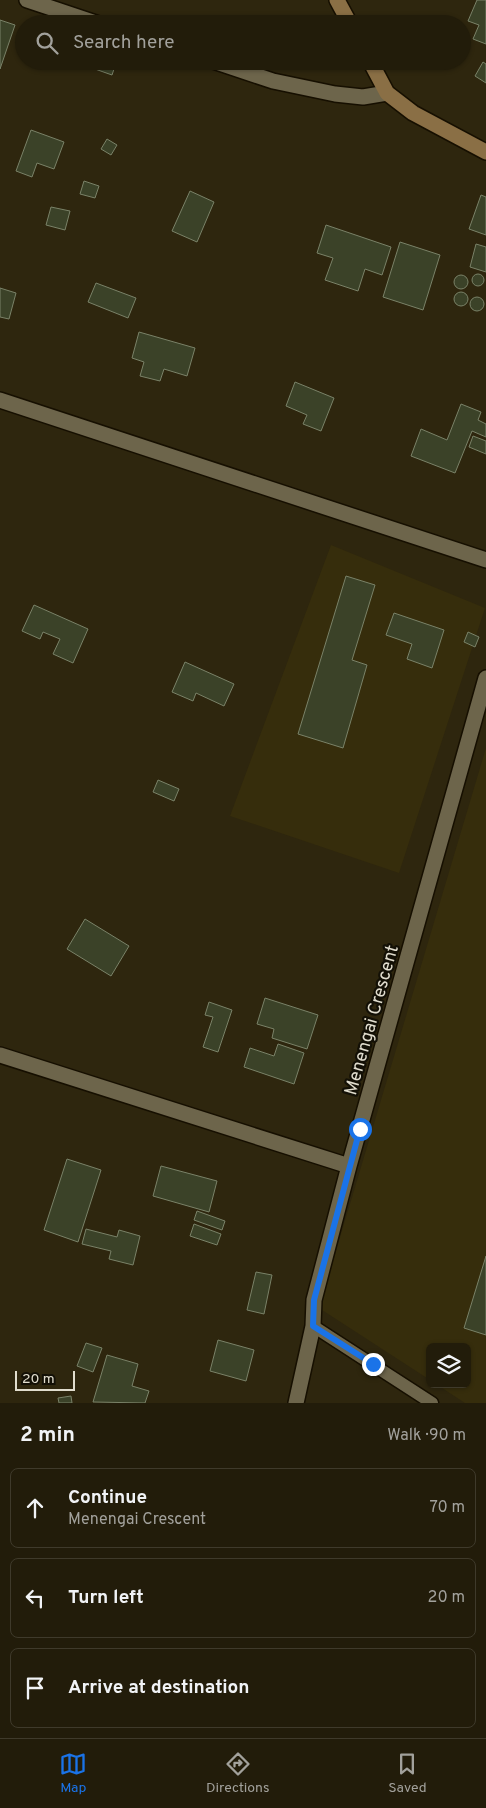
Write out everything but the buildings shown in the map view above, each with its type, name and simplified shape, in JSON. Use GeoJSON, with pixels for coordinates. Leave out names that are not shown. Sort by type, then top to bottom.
{"type":"FeatureCollection","features":[{"type":"Feature","properties":{"kind":"main road"},"geometry":{"type":"LineString","coordinates":[[337,0],[345,15]]}},
{"type":"Feature","properties":{"kind":"main road"},"geometry":{"type":"LineString","coordinates":[[375,70],[387,93],[413,113],[485,150]]}},
{"type":"Feature","properties":{"kind":"street"},"geometry":{"type":"LineString","coordinates":[[28,0],[73,15]]}},
{"type":"Feature","properties":{"kind":"street"},"geometry":{"type":"LineString","coordinates":[[240,70],[273,81],[335,94],[363,97],[387,93]]}},
{"type":"Feature","properties":{"kind":"street"},"geometry":{"type":"LineString","coordinates":[[0,400],[486,560]]}},
{"type":"Feature","properties":{"kind":"street","name":"Menengai Crescent"},"geometry":{"type":"LineString","coordinates":[[296,1403],[313,1326],[314,1300],[349,1166],[486,678]]}},
{"type":"Feature","properties":{"kind":"street"},"geometry":{"type":"LineString","coordinates":[[0,1054],[349,1166]]}},
{"type":"Feature","properties":{"kind":"lane"},"geometry":{"type":"LineString","coordinates":[[313,1326],[432,1403]]}},
{"type":"Feature","properties":{"kind":"shaded area"},"geometry":{"type":"Polygon","coordinates":[[[331,545],[485,608],[399,873],[230,816],[331,545]]]}},
{"type":"Feature","properties":{"kind":"shaded area"},"geometry":{"type":"Polygon","coordinates":[[[486,748],[486,1403],[465,1403],[442,1388],[471,1388],[471,1343],[426,1343],[426,1377],[319,1308],[486,748]]]}},
{"type":"Feature","properties":{"kind":"route"},"geometry":{"type":"LineString","coordinates":[[360,1129],[314,1300],[313,1326],[373,1364]]}}]}
